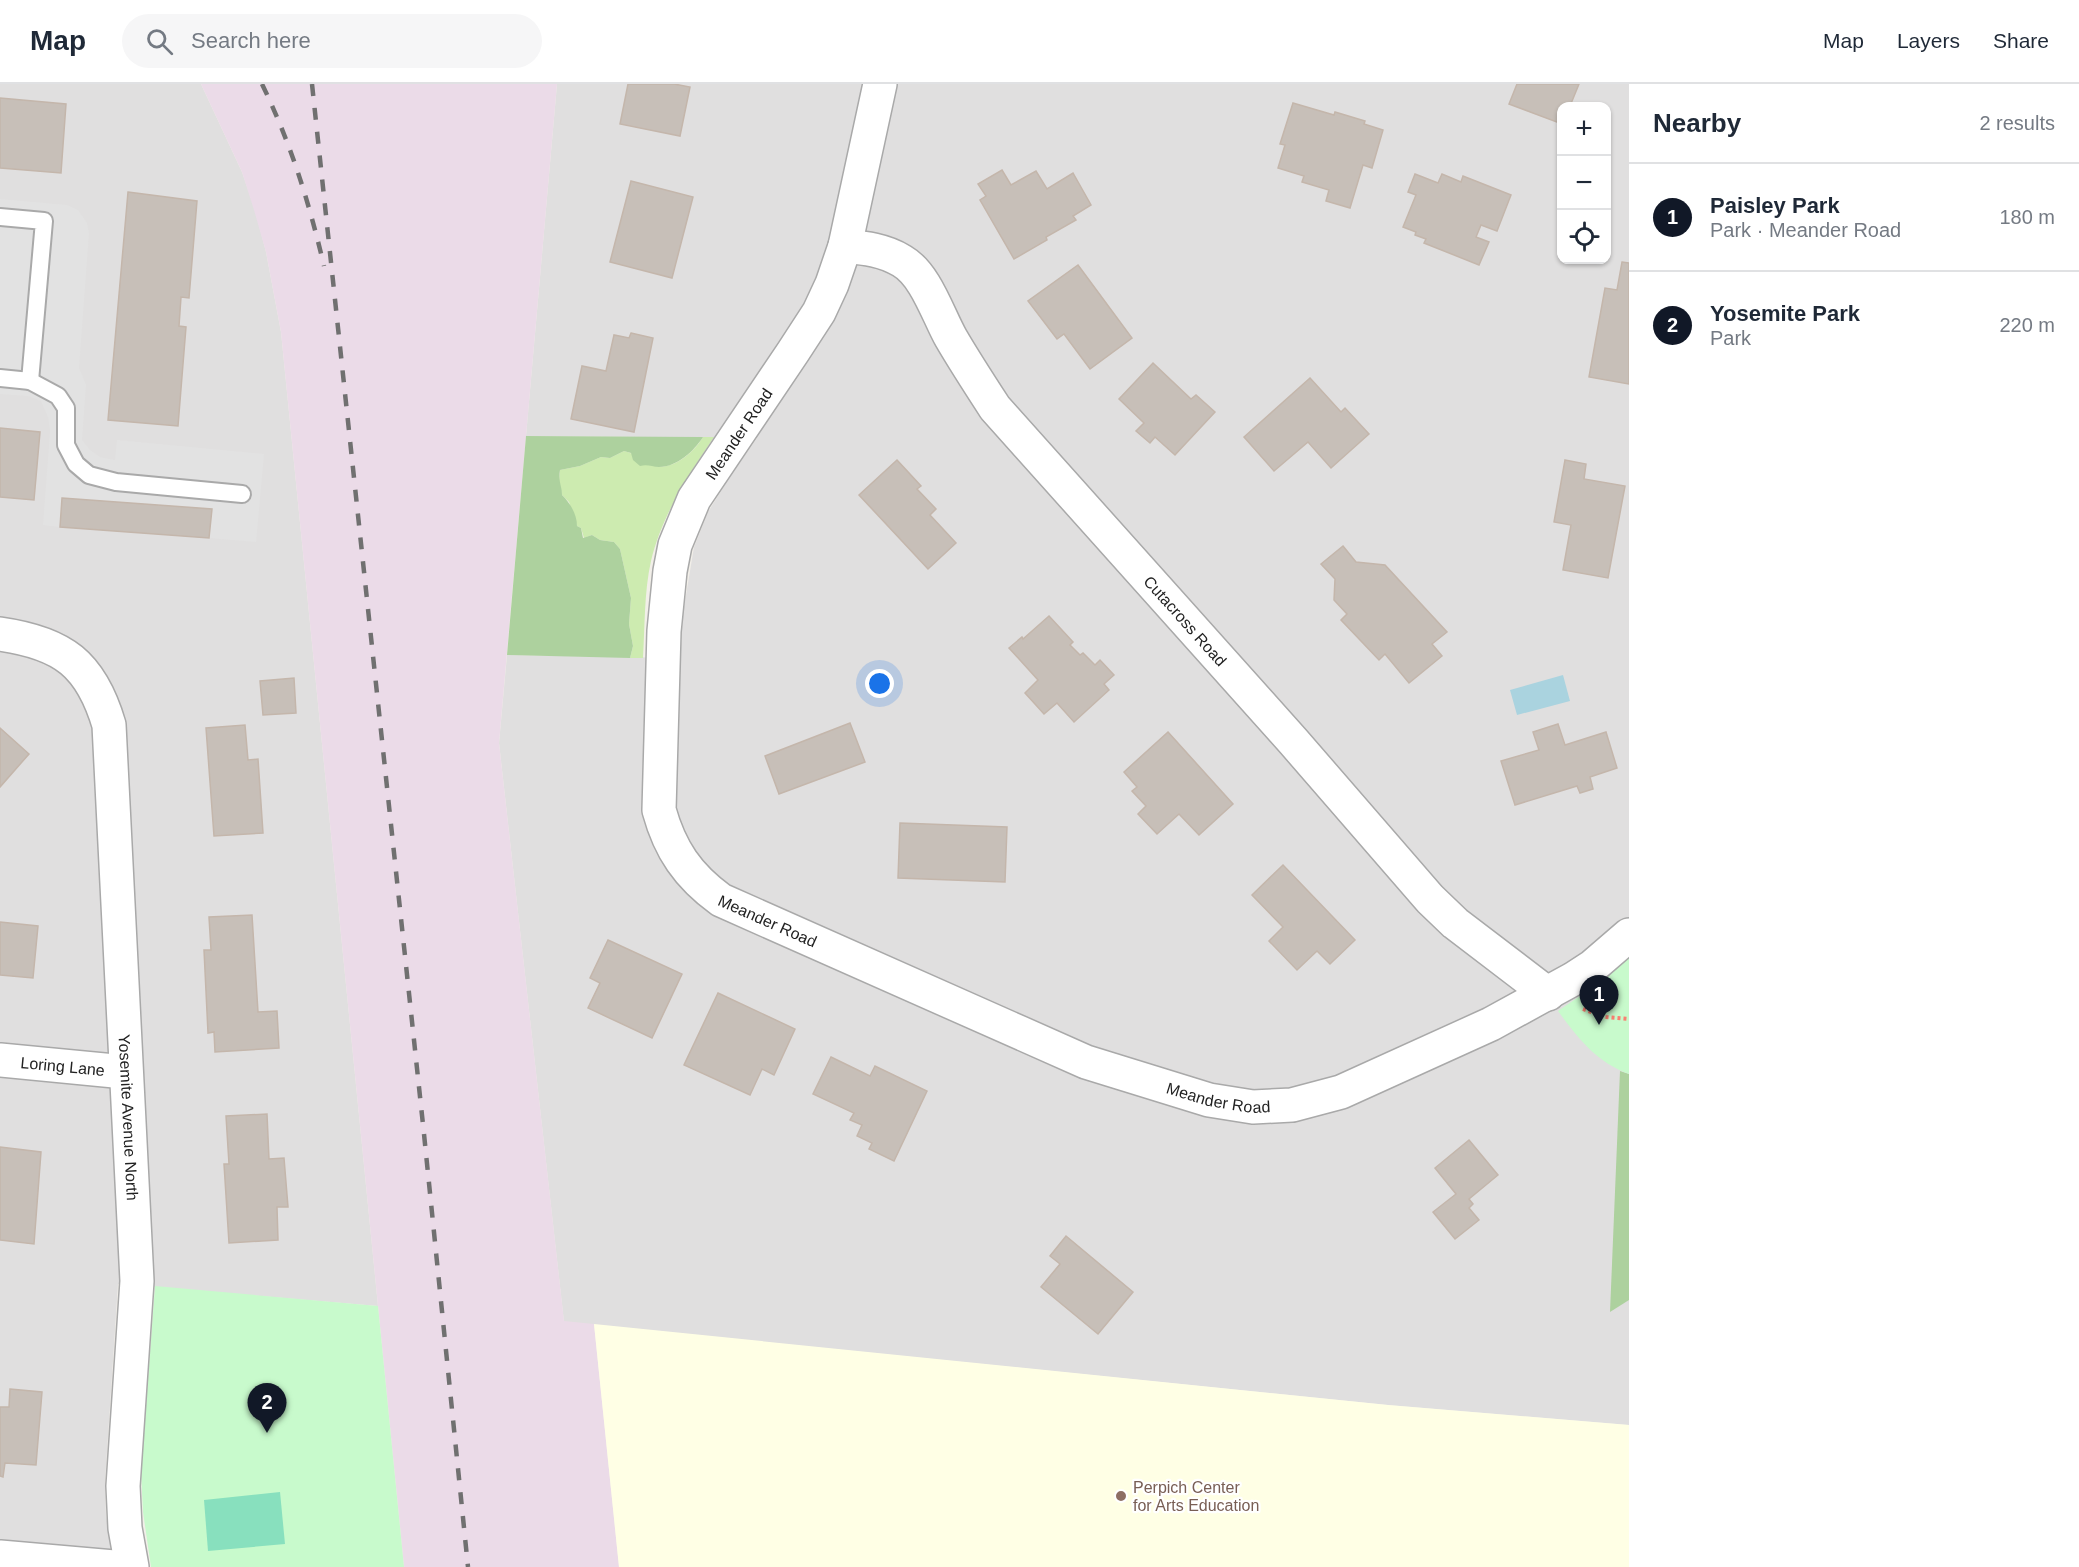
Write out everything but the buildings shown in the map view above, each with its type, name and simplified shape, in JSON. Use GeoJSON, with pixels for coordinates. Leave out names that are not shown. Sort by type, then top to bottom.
{"type":"FeatureCollection","features":[{"type":"Feature","properties":{"kind":"street","name":"Meander Road"},"geometry":{"type":"LineString","coordinates":[[880,84],[845,246],[832,284],[819,312],[694,499],[675,545],[664,631],[659,810],[674,851],[701,886],[721,900],[1086,1062],[1209,1100],[1253,1107],[1292,1105],[1341,1092],[1491,1024],[1548,994],[1593,966],[1629,935]]}},
{"type":"Feature","properties":{"kind":"street","name":"Cutacross Road"},"geometry":{"type":"LineString","coordinates":[[845,246],[877,250],[904,262],[915,273],[928,292],[950,336],[995,408],[1293,741],[1430,899],[1455,923],[1548,994]]}},
{"type":"Feature","properties":{"kind":"street","name":"Yosemite Avenue North"},"geometry":{"type":"LineString","coordinates":[[0,634],[35,641],[66,656],[86,674],[102,703],[109,725],[136,1281],[123,1475],[125,1528],[132,1567]]}},
{"type":"Feature","properties":{"kind":"street","name":"Loring Lane"},"geometry":{"type":"LineString","coordinates":[[0,1060],[125,1072]]}},
{"type":"Feature","properties":{"kind":"street"},"geometry":{"type":"LineString","coordinates":[[0,1557],[114,1567]]}},
{"type":"Feature","properties":{"kind":"lane"},"geometry":{"type":"LineString","coordinates":[[0,217],[44,221],[30,381]]}},
{"type":"Feature","properties":{"kind":"lane"},"geometry":{"type":"LineString","coordinates":[[0,378],[30,381],[58,396],[66,408],[66,445],[76,464],[89,476],[116,482],[242,494]]}},
{"type":"Feature","properties":{"kind":"shaded area"},"geometry":{"type":"Polygon","coordinates":[[[0,84],[201,84],[242,172],[255,210],[266,252],[281,332],[378,1306],[118,1284],[105,1482],[106,1515],[114,1567],[0,1567],[0,84]]]}},
{"type":"Feature","properties":{"kind":"shaded area"},"geometry":{"type":"Polygon","coordinates":[[[201,84],[557,84],[499,743],[564,1321],[594,1324],[619,1567],[404,1567],[281,332],[266,252],[242,172],[201,84]]]}},
{"type":"Feature","properties":{"kind":"shaded area"},"geometry":{"type":"Polygon","coordinates":[[[557,84],[1629,84],[1629,1425],[1388,1405],[564,1322],[499,743],[507,655],[680,658],[683,613],[694,547],[708,512],[757,438],[526,436],[557,84]]]}},
{"type":"Feature","properties":{"kind":"shaded area"},"geometry":{"type":"Polygon","coordinates":[[[0,199],[67,205],[78,210],[87,223],[89,233],[79,368],[86,385],[82,440],[100,457],[115,460],[117,440],[264,454],[256,542],[209,538],[211,509],[62,498],[60,527],[43,525],[50,432],[48,417],[41,401],[28,396],[0,394],[0,199]]]}},
{"type":"Feature","properties":{"kind":"shaded area","name":"Perpich Center for Arts Education"},"geometry":{"type":"Polygon","coordinates":[[[594,1324],[1388,1405],[1629,1425],[1629,1567],[619,1567],[594,1324]]]}},
{"type":"Feature","properties":{"kind":"green space"},"geometry":{"type":"Polygon","coordinates":[[[526,436],[703,437],[684,457],[666,466],[640,466],[633,460],[631,453],[624,451],[610,458],[601,457],[580,466],[560,470],[562,495],[576,517],[577,526],[581,528],[583,538],[592,535],[600,540],[614,542],[620,549],[631,598],[629,624],[633,646],[630,658],[507,655],[526,436]]]}},
{"type":"Feature","properties":{"kind":"green space"},"geometry":{"type":"Polygon","coordinates":[[[703,437],[714,437],[669,512],[651,561],[646,597],[643,658],[630,658],[633,646],[629,624],[631,598],[620,549],[614,542],[600,540],[592,535],[584,538],[581,528],[577,526],[569,502],[562,495],[559,481],[560,470],[580,466],[601,457],[610,458],[624,451],[649,464],[664,466],[687,456],[703,437]]]}},
{"type":"Feature","properties":{"kind":"green space"},"geometry":{"type":"Polygon","coordinates":[[[1629,955],[1629,1074],[1597,1056],[1558,1011],[1593,987],[1629,955]]]}},
{"type":"Feature","properties":{"kind":"green space"},"geometry":{"type":"Polygon","coordinates":[[[1620,1071],[1629,1074],[1629,1300],[1610,1312],[1620,1071]]]}},
{"type":"Feature","properties":{"kind":"green space"},"geometry":{"type":"Polygon","coordinates":[[[155,1286],[378,1306],[404,1567],[151,1567],[143,1512],[141,1473],[155,1286]]]}},
{"type":"Feature","properties":{"kind":"green space"},"geometry":{"type":"Polygon","coordinates":[[[280,1492],[285,1544],[208,1551],[204,1500],[280,1492]]]}},
{"type":"Feature","properties":{"kind":"water"},"geometry":{"type":"Polygon","coordinates":[[[1563,675],[1570,701],[1517,715],[1510,690],[1563,675]]]}},
{"type":"Feature","properties":{"kind":"railway"},"geometry":{"type":"LineString","coordinates":[[262,84],[282,129],[298,174],[324,266]]}},
{"type":"Feature","properties":{"kind":"railway"},"geometry":{"type":"LineString","coordinates":[[312,84],[468,1567]]}},
{"type":"Feature","properties":{"kind":"place","name":"Paisley Park"},"geometry":{"type":"Point","coordinates":[1599,1025]}},
{"type":"Feature","properties":{"kind":"place","name":"Yosemite Park"},"geometry":{"type":"Point","coordinates":[267,1433]}},
{"type":"Feature","properties":{"kind":"place","name":"Perpich Center for Arts Education"},"geometry":{"type":"Point","coordinates":[1121,1496]}}]}
